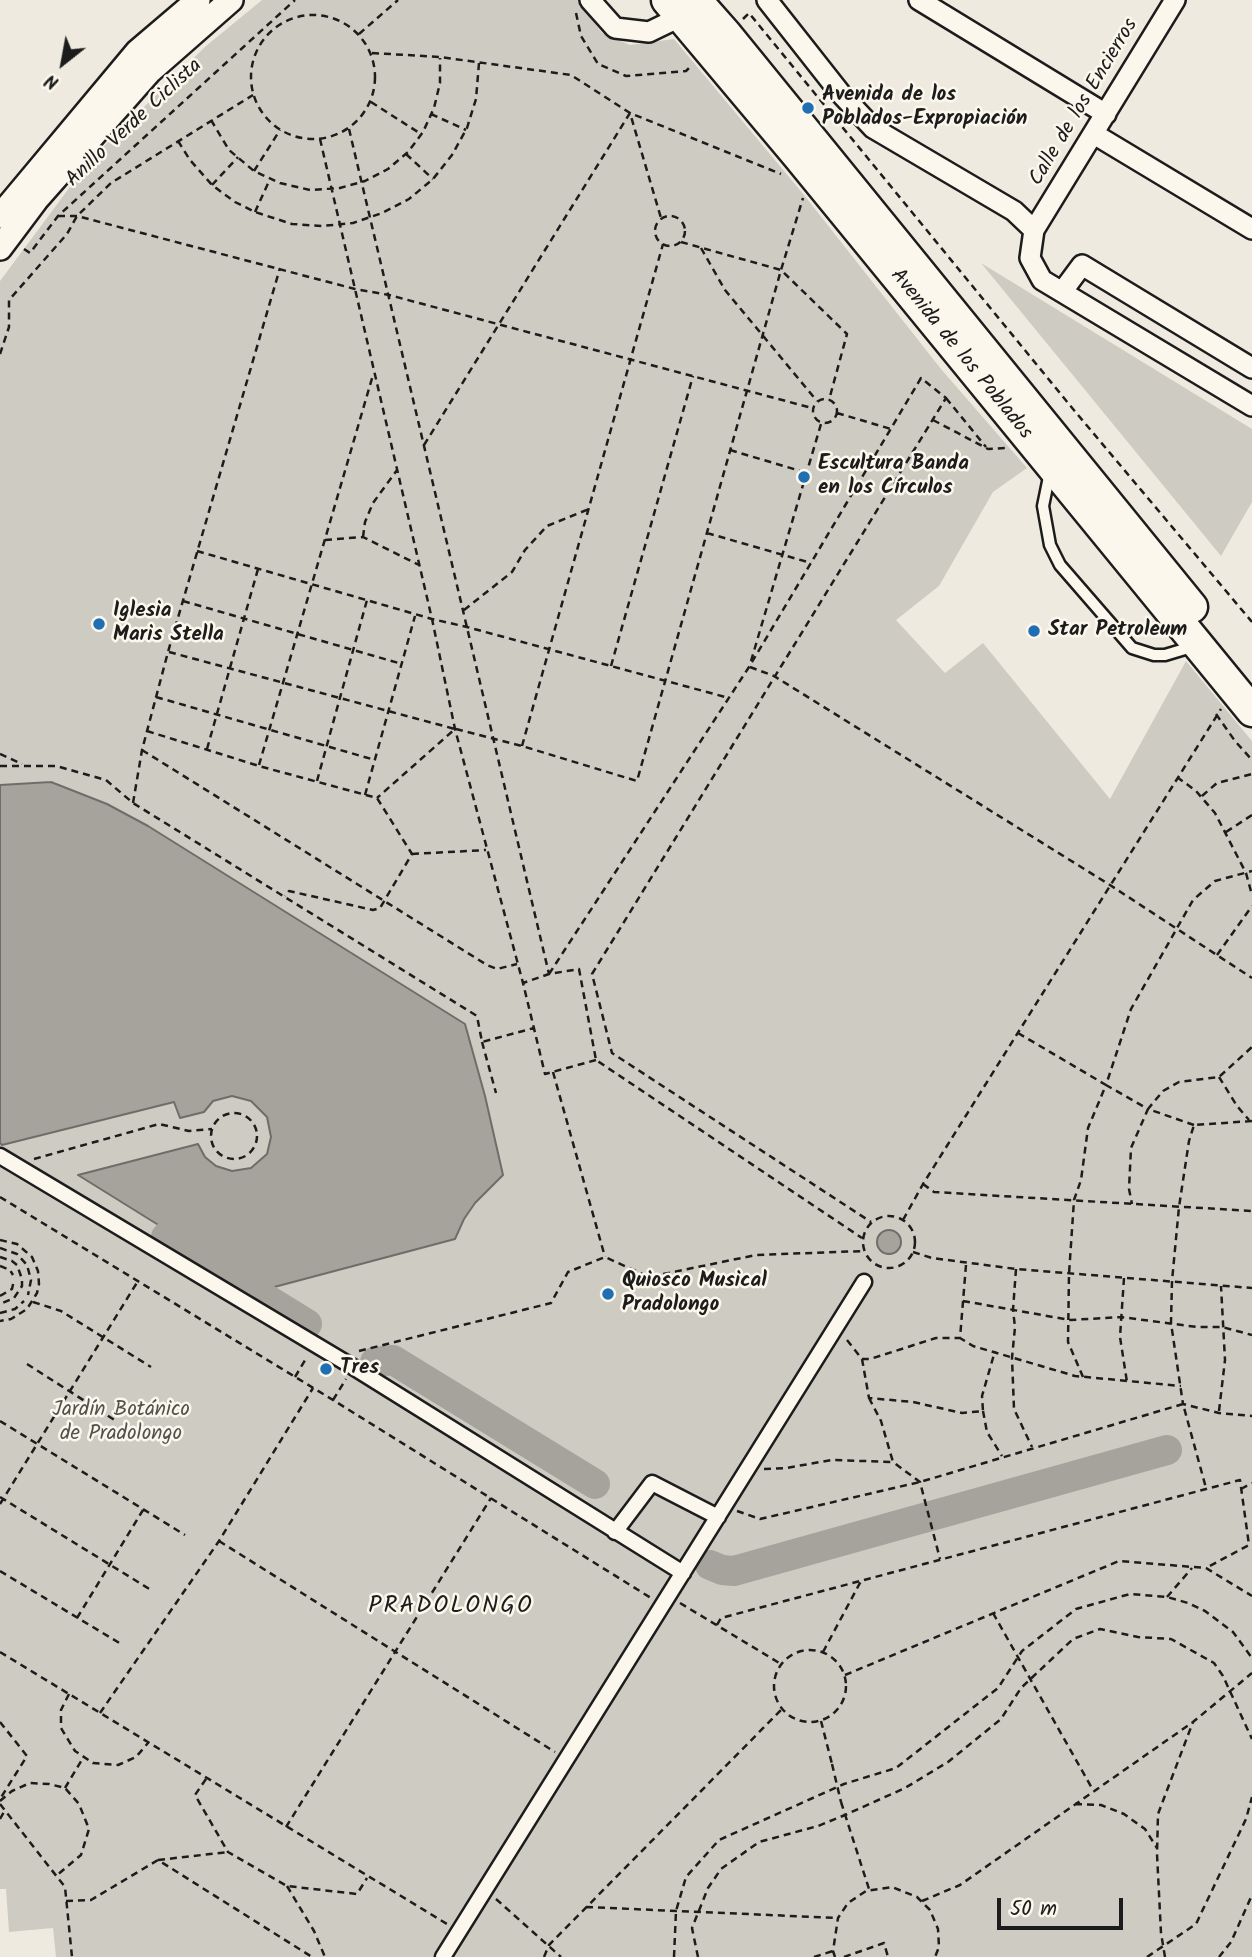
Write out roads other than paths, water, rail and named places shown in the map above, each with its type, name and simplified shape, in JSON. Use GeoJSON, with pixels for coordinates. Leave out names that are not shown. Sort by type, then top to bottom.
{"type":"FeatureCollection","features":[{"type":"Feature","properties":{"kind":"main road","name":"Avenida de los Poblados"},"geometry":{"type":"LineString","coordinates":[[688,4],[798,156],[1197,645],[1239,708]]}},
{"type":"Feature","properties":{"kind":"main road","name":"Avenida de los Poblados"},"geometry":{"type":"LineString","coordinates":[[688,4],[726,34],[1252,680]]}},
{"type":"Feature","properties":{"kind":"street"},"geometry":{"type":"LineString","coordinates":[[4,205],[137,52],[198,0]]}},
{"type":"Feature","properties":{"kind":"street"},"geometry":{"type":"LineString","coordinates":[[4,243],[36,200],[150,71],[231,0]]}},
{"type":"Feature","properties":{"kind":"street"},"geometry":{"type":"LineString","coordinates":[[590,0],[615,29],[649,32],[688,4]]}},
{"type":"Feature","properties":{"kind":"street"},"geometry":{"type":"LineString","coordinates":[[919,0],[1106,114]]}},
{"type":"Feature","properties":{"kind":"street","name":"Calle de los Encierros"},"geometry":{"type":"LineString","coordinates":[[1034,230],[1175,0]]}},
{"type":"Feature","properties":{"kind":"street"},"geometry":{"type":"LineString","coordinates":[[770,2],[834,85],[873,128],[1014,211],[1034,230],[1030,258],[1042,280],[1252,406]]}},
{"type":"Feature","properties":{"kind":"street"},"geometry":{"type":"LineString","coordinates":[[1094,134],[1252,229]]}},
{"type":"Feature","properties":{"kind":"street"},"geometry":{"type":"LineString","coordinates":[[1062,292],[1082,265],[1252,368]]}},
{"type":"Feature","properties":{"kind":"street"},"geometry":{"type":"LineString","coordinates":[[0,1156],[353,1367],[683,1573]]}},
{"type":"Feature","properties":{"kind":"street"},"geometry":{"type":"LineString","coordinates":[[443,1957],[864,1282]]}},
{"type":"Feature","properties":{"kind":"street"},"geometry":{"type":"LineString","coordinates":[[615,1532],[652,1483],[722,1510]]}},
{"type":"Feature","properties":{"kind":"lane"},"geometry":{"type":"LineString","coordinates":[[1052,468],[1043,506],[1050,545],[1059,565],[1132,648],[1154,655],[1165,655],[1197,645]]}},
{"type":"Feature","properties":{"kind":"waterway"},"geometry":{"type":"LineString","coordinates":[[170,1233],[166,1237],[307,1324]]}},
{"type":"Feature","properties":{"kind":"waterway"},"geometry":{"type":"LineString","coordinates":[[375,1362],[393,1360],[595,1484]]}},
{"type":"Feature","properties":{"kind":"waterway"},"geometry":{"type":"LineString","coordinates":[[710,1565],[734,1571],[1167,1450]]}},
{"type":"Feature","properties":{"kind":"place","name":"Avenida de los Poblados-Expropiación"},"geometry":{"type":"Point","coordinates":[808,108]}},
{"type":"Feature","properties":{"kind":"place","name":"Escultura Banda en los Círculos"},"geometry":{"type":"Point","coordinates":[804,477]}},
{"type":"Feature","properties":{"kind":"place","name":"Iglesia Maris Stella"},"geometry":{"type":"Point","coordinates":[99,624]}},
{"type":"Feature","properties":{"kind":"place","name":"Star Petroleum"},"geometry":{"type":"Point","coordinates":[1034,631]}},
{"type":"Feature","properties":{"kind":"place","name":"Quiosco Musical Pradolongo"},"geometry":{"type":"Point","coordinates":[608,1294]}},
{"type":"Feature","properties":{"kind":"place","name":"Tres"},"geometry":{"type":"Point","coordinates":[326,1369]}},
{"type":"Feature","properties":{"kind":"district","name":"PRADOLONGO"},"geometry":{"type":"Point","coordinates":[451,1608]}},
{"type":"Feature","properties":{"kind":"park label","name":"Jardín Botánico de Pradolongo"},"geometry":{"type":"Point","coordinates":[121,1423]}}]}
